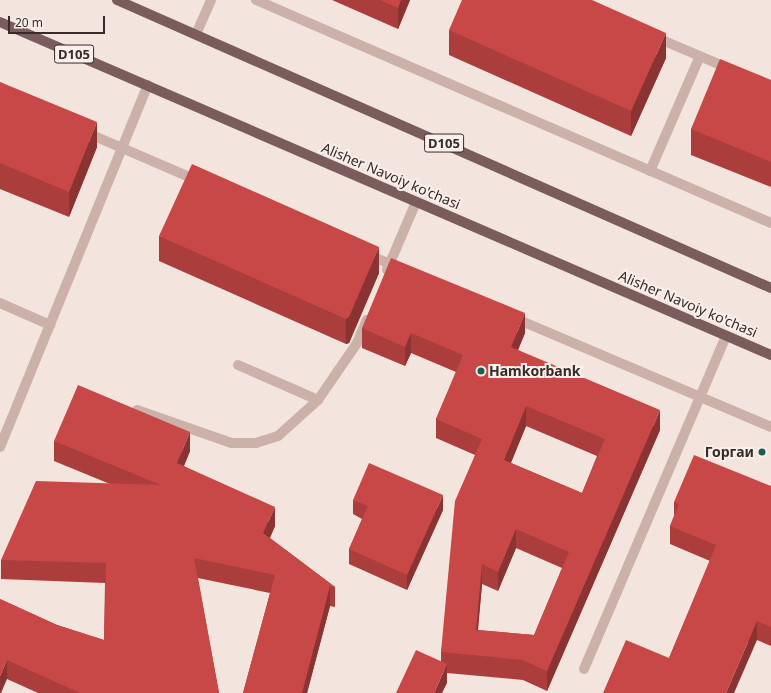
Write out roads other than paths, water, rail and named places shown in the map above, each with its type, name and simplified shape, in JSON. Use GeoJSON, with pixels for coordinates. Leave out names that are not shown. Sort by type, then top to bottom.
{"type":"FeatureCollection","features":[{"type":"Feature","properties":{"kind":"main road","name":"D105"},"geometry":{"type":"LineString","coordinates":[[117,0],[771,288]]}},
{"type":"Feature","properties":{"kind":"main road","name":"Alisher Navoiy ko'chasi"},"geometry":{"type":"LineString","coordinates":[[0,22],[771,355]]}},
{"type":"Feature","properties":{"kind":"street"},"geometry":{"type":"LineString","coordinates":[[196,34],[211,0]]}},
{"type":"Feature","properties":{"kind":"street"},"geometry":{"type":"LineString","coordinates":[[256,0],[771,223]]}},
{"type":"Feature","properties":{"kind":"street"},"geometry":{"type":"LineString","coordinates":[[642,31],[743,75]]}},
{"type":"Feature","properties":{"kind":"street"},"geometry":{"type":"LineString","coordinates":[[650,171],[700,56]]}},
{"type":"Feature","properties":{"kind":"street"},"geometry":{"type":"LineString","coordinates":[[0,447],[148,85]]}},
{"type":"Feature","properties":{"kind":"street"},"geometry":{"type":"LineString","coordinates":[[72,127],[209,186]]}},
{"type":"Feature","properties":{"kind":"street"},"geometry":{"type":"LineString","coordinates":[[384,278],[416,202]]}},
{"type":"Feature","properties":{"kind":"street"},"geometry":{"type":"LineString","coordinates":[[353,248],[412,274]]}},
{"type":"Feature","properties":{"kind":"street"},"geometry":{"type":"LineString","coordinates":[[0,303],[50,325]]}},
{"type":"Feature","properties":{"kind":"street"},"geometry":{"type":"LineString","coordinates":[[123,406],[231,443],[256,443],[278,436],[318,400],[357,343],[372,307]]}},
{"type":"Feature","properties":{"kind":"street"},"geometry":{"type":"LineString","coordinates":[[500,312],[771,427]]}},
{"type":"Feature","properties":{"kind":"street"},"geometry":{"type":"LineString","coordinates":[[584,669],[698,397],[726,336]]}},
{"type":"Feature","properties":{"kind":"street"},"geometry":{"type":"LineString","coordinates":[[238,365],[318,400]]}},
{"type":"Feature","properties":{"kind":"place","name":"Hamkorbank"},"geometry":{"type":"Point","coordinates":[481,371]}},
{"type":"Feature","properties":{"kind":"place","name":"Горгаи"},"geometry":{"type":"Point","coordinates":[762,452]}}]}
